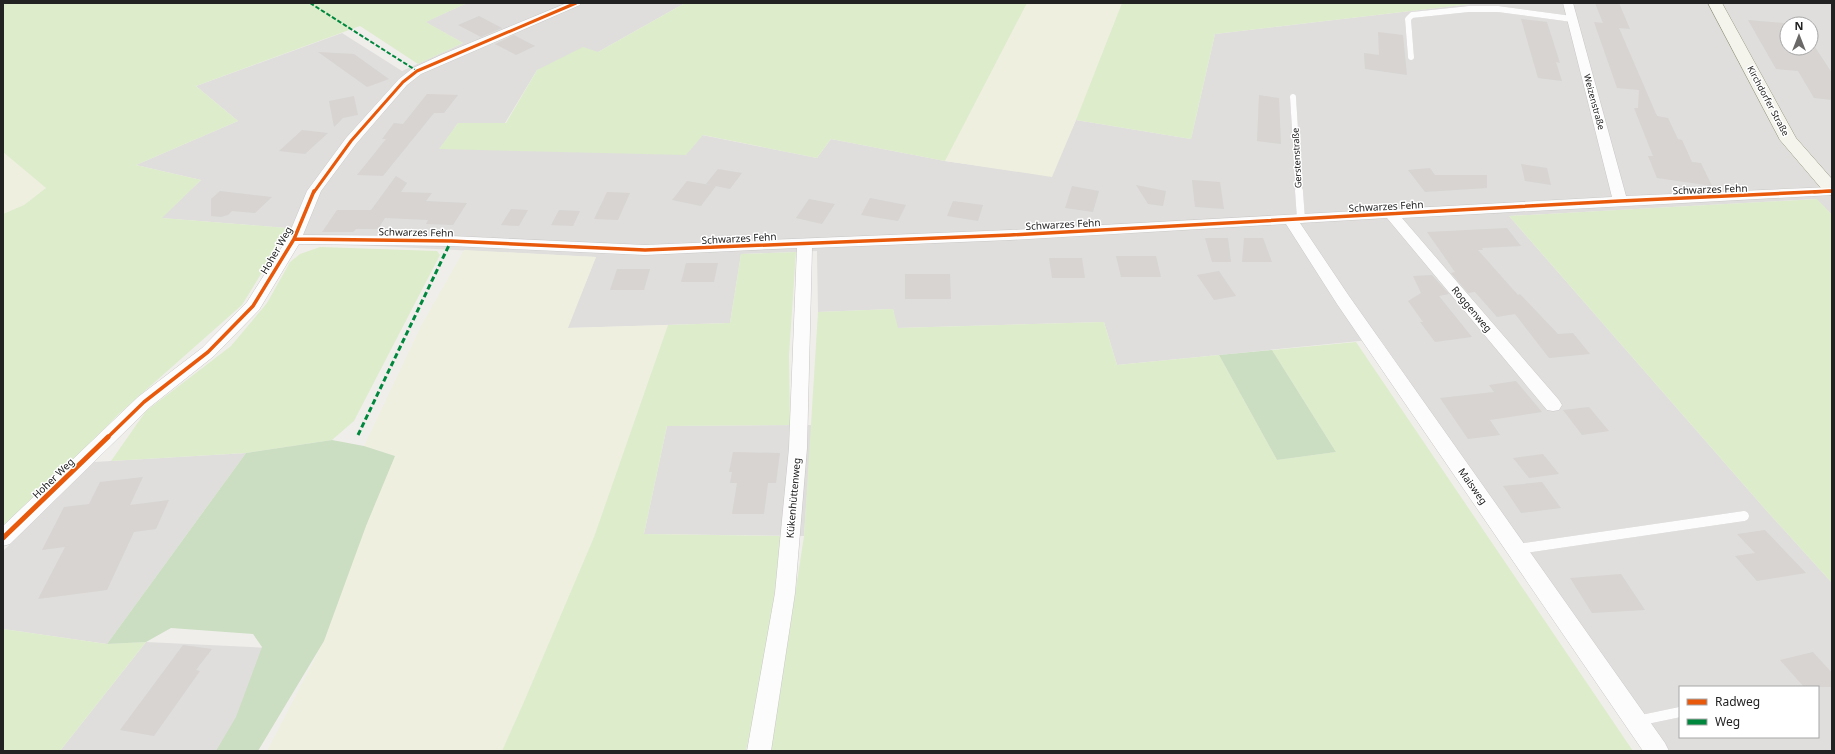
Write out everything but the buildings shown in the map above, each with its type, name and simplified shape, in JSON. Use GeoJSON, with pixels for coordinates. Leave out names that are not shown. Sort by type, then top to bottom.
{"type":"FeatureCollection","features":[{"type":"Feature","properties":{"kind":"street","name":"Hoher Weg"},"geometry":{"type":"LineString","coordinates":[[3,538],[144,402],[208,352],[253,306],[294,238],[314,191],[351,141],[403,82],[417,71],[445,58],[576,3]]}},
{"type":"Feature","properties":{"kind":"street","name":"Weizenstraße"},"geometry":{"type":"LineString","coordinates":[[1568,3],[1620,200]]}},
{"type":"Feature","properties":{"kind":"street","name":"Kirchdorfer Straße"},"geometry":{"type":"LineString","coordinates":[[1715,3],[1789,140],[1832,191]]}},
{"type":"Feature","properties":{"kind":"street","name":"Schwarzes Fehn"},"geometry":{"type":"LineString","coordinates":[[294,238],[451,241],[645,250],[1010,235],[1296,220],[1620,200],[1832,191]]}},
{"type":"Feature","properties":{"kind":"street","name":"Roggenweg"},"geometry":{"type":"LineString","coordinates":[[1391,214],[1553,405]]}},
{"type":"Feature","properties":{"kind":"street","name":"Maisweg"},"geometry":{"type":"LineString","coordinates":[[1296,220],[1343,300],[1657,751]]}},
{"type":"Feature","properties":{"kind":"street","name":"Kükenhüttenweg"},"geometry":{"type":"LineString","coordinates":[[759,751],[785,593],[798,448],[805,243]]}},
{"type":"Feature","properties":{"kind":"lane"},"geometry":{"type":"LineString","coordinates":[[1411,57],[1408,19],[1412,15],[1469,9],[1498,9],[1572,19]]}},
{"type":"Feature","properties":{"kind":"lane","name":"Gerstenstraße"},"geometry":{"type":"LineString","coordinates":[[1293,97],[1296,220]]}},
{"type":"Feature","properties":{"kind":"lane"},"geometry":{"type":"LineString","coordinates":[[1517,549],[1744,516]]}},
{"type":"Feature","properties":{"kind":"lane"},"geometry":{"type":"LineString","coordinates":[[1636,721],[1679,712]]}},
{"type":"Feature","properties":{"kind":"shaded area"},"geometry":{"type":"Polygon","coordinates":[[[467,3],[685,3],[598,52],[537,70],[505,123],[458,123],[440,149],[702,135],[817,158],[831,139],[945,161],[1051,176],[1076,120],[1191,139],[1215,34],[1479,3],[1832,3],[1832,215],[1816,199],[1509,216],[1765,509],[1832,583],[1832,751],[1667,751],[1380,339],[1117,365],[1104,322],[897,328],[893,309],[818,312],[817,251],[741,254],[730,323],[567,328],[596,257],[278,241],[287,228],[161,218],[201,180],[136,165],[238,121],[196,86],[342,33],[402,71],[463,43],[425,22],[467,3]]]}},
{"type":"Feature","properties":{"kind":"shaded area"},"geometry":{"type":"Polygon","coordinates":[[[812,425],[804,536],[644,534],[667,426],[812,425]]]}},
{"type":"Feature","properties":{"kind":"shaded area"},"geometry":{"type":"Polygon","coordinates":[[[246,453],[107,644],[3,629],[3,551],[94,462],[246,453]]]}},
{"type":"Feature","properties":{"kind":"shaded area"},"geometry":{"type":"Polygon","coordinates":[[[146,642],[292,649],[233,751],[60,751],[146,642]]]}},
{"type":"Feature","properties":{"kind":"green space"},"geometry":{"type":"Polygon","coordinates":[[[3,3],[467,3],[426,22],[463,43],[418,64],[360,26],[196,86],[238,121],[136,165],[201,180],[162,218],[287,228],[278,241],[272,256],[242,305],[121,412],[3,529],[3,214],[24,205],[46,188],[3,152],[3,3]]]}},
{"type":"Feature","properties":{"kind":"green space"},"geometry":{"type":"Polygon","coordinates":[[[685,3],[1027,3],[945,161],[831,139],[817,158],[703,135],[686,155],[439,149],[458,123],[506,123],[537,70],[583,47],[598,52],[685,3]]]}},
{"type":"Feature","properties":{"kind":"green space"},"geometry":{"type":"Polygon","coordinates":[[[1027,3],[1122,3],[1052,177],[945,161],[1027,3]]]}},
{"type":"Feature","properties":{"kind":"green space"},"geometry":{"type":"Polygon","coordinates":[[[1122,3],[1479,3],[1215,34],[1191,139],[1076,120],[1122,3]]]}},
{"type":"Feature","properties":{"kind":"green space"},"geometry":{"type":"Polygon","coordinates":[[[3,152],[46,188],[24,205],[3,214],[3,152]]]}},
{"type":"Feature","properties":{"kind":"green space"},"geometry":{"type":"Polygon","coordinates":[[[1817,199],[1832,215],[1832,583],[1765,509],[1509,216],[1817,199]]]}},
{"type":"Feature","properties":{"kind":"green space"},"geometry":{"type":"Polygon","coordinates":[[[320,247],[437,251],[440,255],[354,421],[332,440],[246,453],[111,461],[146,411],[231,346],[267,303],[290,262],[300,254],[320,247]]]}},
{"type":"Feature","properties":{"kind":"green space"},"geometry":{"type":"Polygon","coordinates":[[[464,250],[596,257],[568,328],[668,325],[594,537],[502,751],[267,751],[324,641],[366,526],[395,456],[364,446],[421,326],[464,250]]]}},
{"type":"Feature","properties":{"kind":"green space"},"geometry":{"type":"Polygon","coordinates":[[[796,252],[789,355],[790,425],[667,426],[644,534],[781,536],[770,638],[746,751],[502,751],[594,537],[668,325],[730,323],[741,254],[796,252]]]}},
{"type":"Feature","properties":{"kind":"green space"},"geometry":{"type":"Polygon","coordinates":[[[893,309],[898,328],[1104,322],[1117,365],[1219,355],[1277,460],[1336,452],[1272,350],[1356,342],[1633,751],[771,751],[804,536],[818,312],[893,309]]]}},
{"type":"Feature","properties":{"kind":"green space"},"geometry":{"type":"Polygon","coordinates":[[[1272,350],[1336,452],[1277,460],[1219,355],[1272,350]]]}},
{"type":"Feature","properties":{"kind":"green space"},"geometry":{"type":"Polygon","coordinates":[[[332,440],[364,446],[395,456],[366,526],[324,641],[258,751],[216,751],[236,717],[262,647],[253,634],[171,628],[146,642],[107,644],[246,453],[332,440]]]}},
{"type":"Feature","properties":{"kind":"green space"},"geometry":{"type":"Polygon","coordinates":[[[3,629],[107,644],[146,642],[60,751],[3,751],[3,629]]]}},
{"type":"Feature","properties":{"kind":"marked path"},"geometry":{"type":"LineString","coordinates":[[310,3],[417,71]]}},
{"type":"Feature","properties":{"kind":"marked path"},"geometry":{"type":"LineString","coordinates":[[358,435],[451,241]]}},
{"type":"Feature","properties":{"kind":"cycle path"},"geometry":{"type":"LineString","coordinates":[[3,538],[144,402],[208,352],[253,306],[294,239],[314,191],[351,141],[403,82],[417,71],[445,58],[576,3]]}},
{"type":"Feature","properties":{"kind":"cycle path"},"geometry":{"type":"LineString","coordinates":[[294,239],[451,241],[645,250],[1010,235],[1620,201],[1832,191]]}}]}
